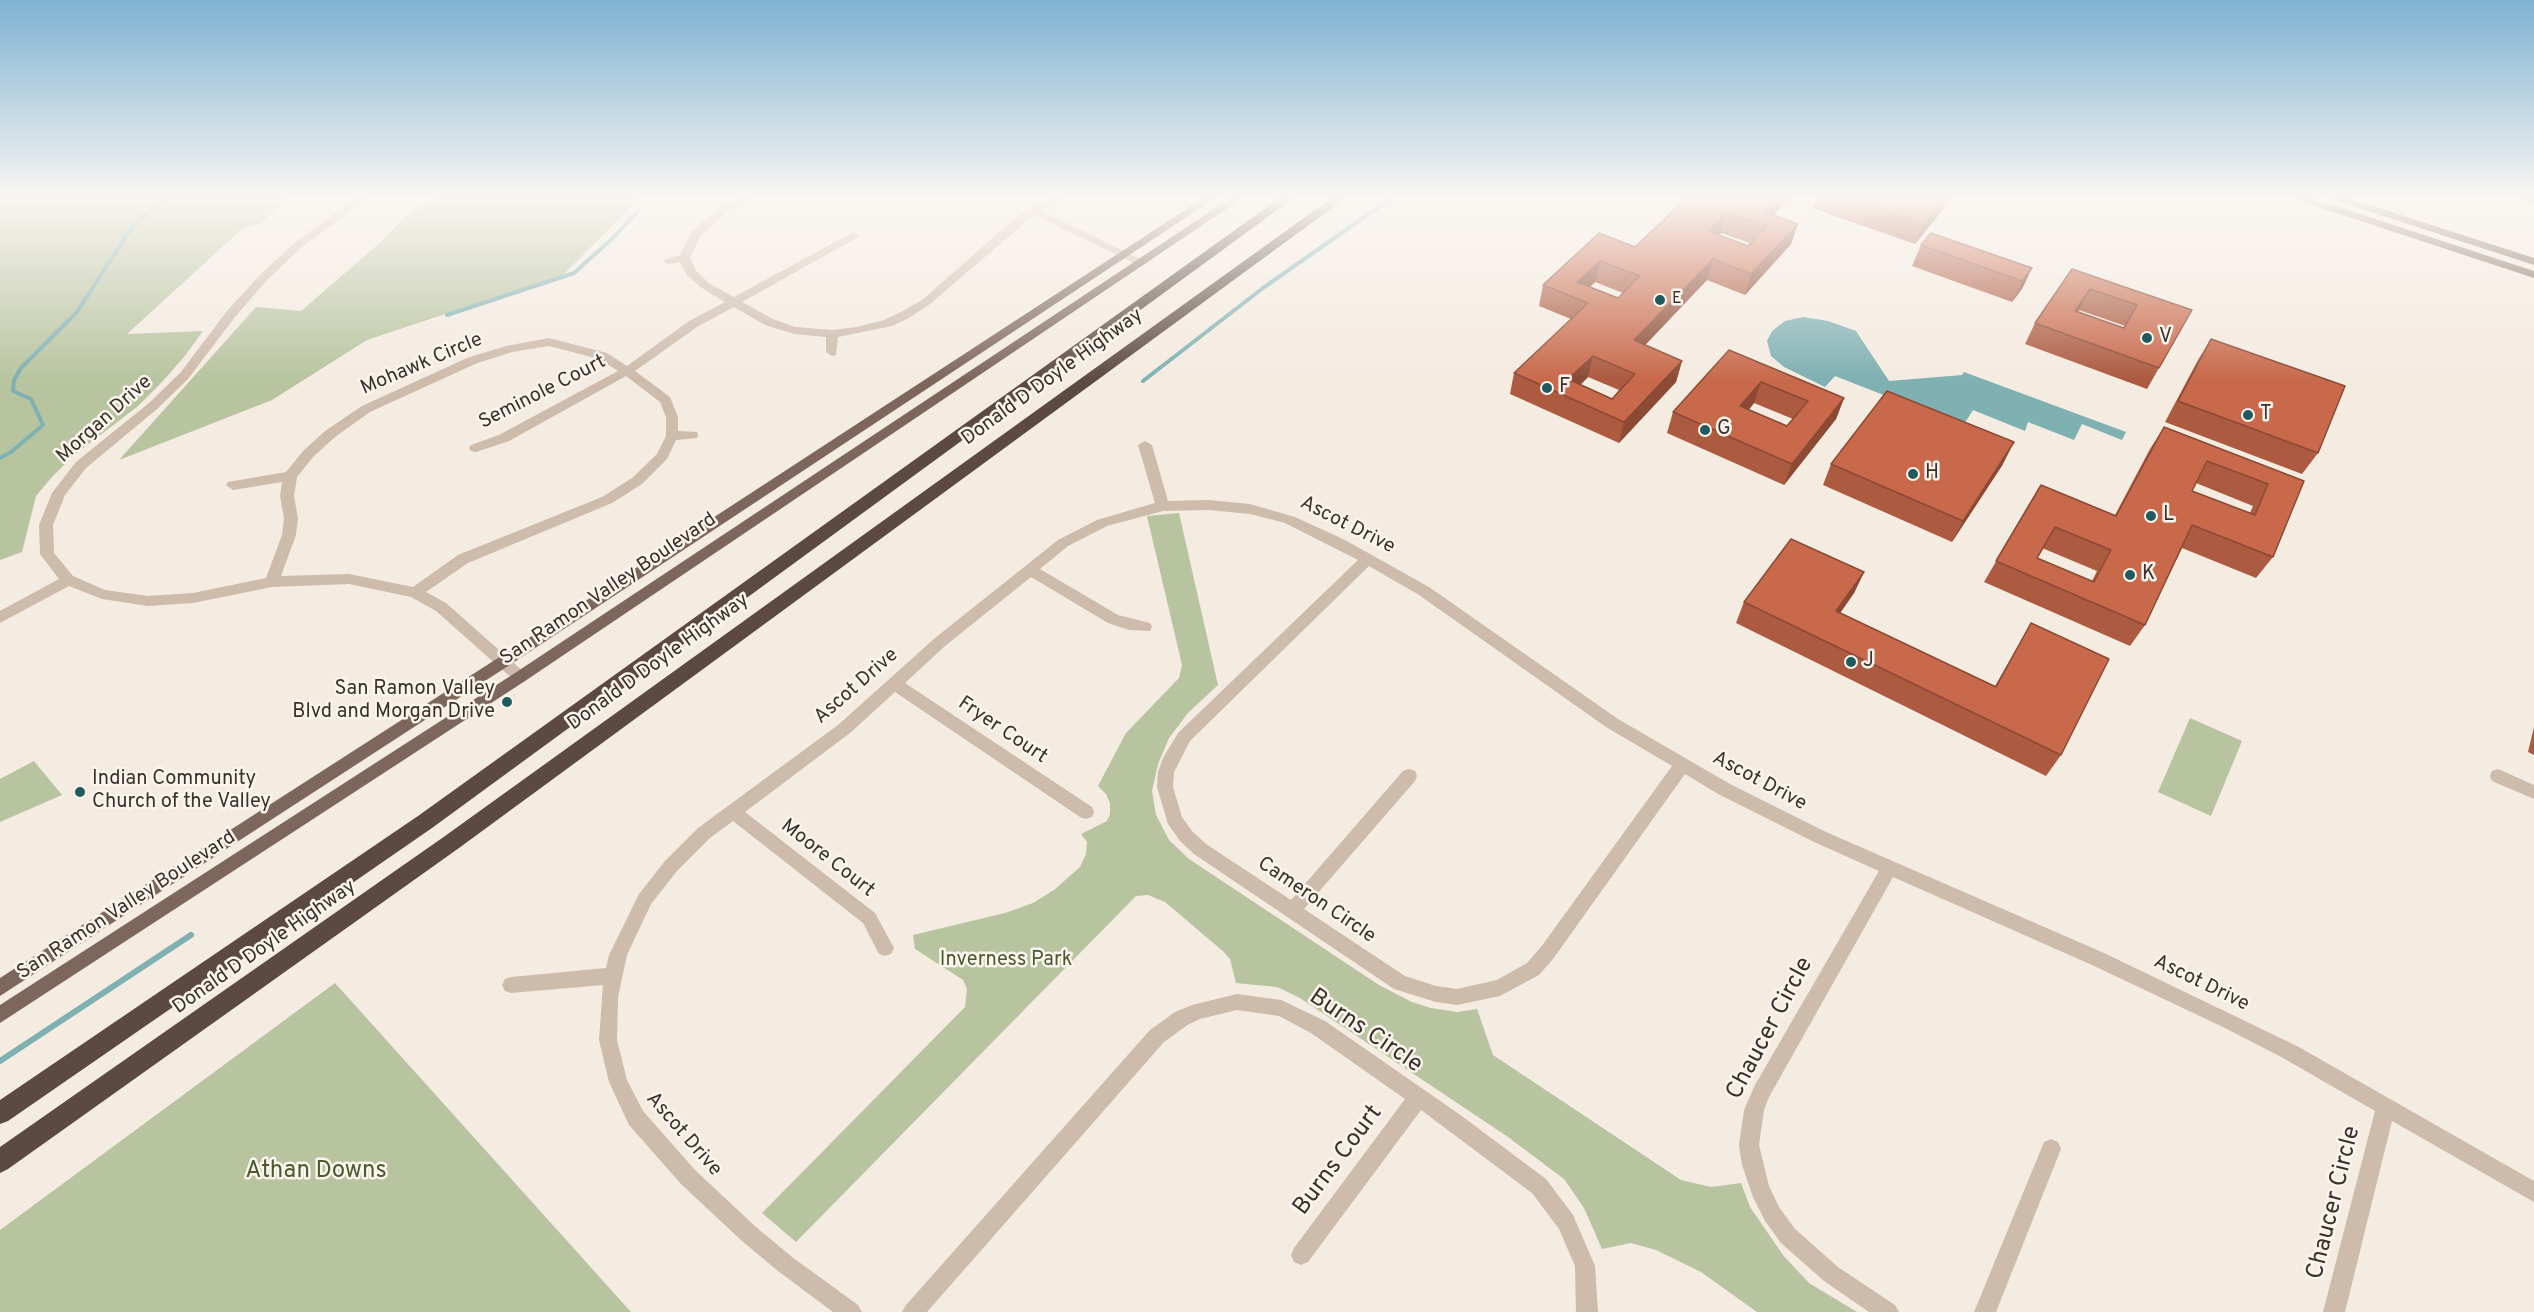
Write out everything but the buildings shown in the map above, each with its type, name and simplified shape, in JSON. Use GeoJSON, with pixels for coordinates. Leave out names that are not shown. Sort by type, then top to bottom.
{"type":"FeatureCollection","features":[{"type":"Feature","properties":{"kind":"highway","name":"Donald D Doyle Highway"},"geometry":{"type":"LineString","coordinates":[[0,1113],[425,822],[1204,258]]}},
{"type":"Feature","properties":{"kind":"highway","name":"Donald D Doyle Highway"},"geometry":{"type":"LineString","coordinates":[[0,1161],[452,842],[1257,258]]}},
{"type":"Feature","properties":{"kind":"main road","name":"San Ramon Valley Boulevard"},"geometry":{"type":"LineString","coordinates":[[0,988],[503,662],[1118,258]]}},
{"type":"Feature","properties":{"kind":"main road","name":"San Ramon Valley Boulevard"},"geometry":{"type":"LineString","coordinates":[[0,1015],[520,677],[1149,258]]}},
{"type":"Feature","properties":{"kind":"main road"},"geometry":{"type":"LineString","coordinates":[[2483,258],[2534,275]]}},
{"type":"Feature","properties":{"kind":"street","name":"Morgan Drive"},"geometry":{"type":"LineString","coordinates":[[284,258],[231,314],[184,376],[153,406],[88,459],[70,478],[52,506],[46,525],[47,554],[68,580],[102,594],[148,601],[193,598],[272,582],[320,578],[350,579],[415,593],[441,607],[520,677]]}},
{"type":"Feature","properties":{"kind":"street"},"geometry":{"type":"LineString","coordinates":[[668,261],[683,258]]}},
{"type":"Feature","properties":{"kind":"street"},"geometry":{"type":"LineString","coordinates":[[684,258],[691,273],[732,302],[769,322],[812,333],[832,334],[857,331],[905,315],[926,302],[976,258]]}},
{"type":"Feature","properties":{"kind":"street","name":"Seminole Court"},"geometry":{"type":"LineString","coordinates":[[476,448],[504,438],[627,371],[693,324],[813,258]]}},
{"type":"Feature","properties":{"kind":"street"},"geometry":{"type":"LineString","coordinates":[[1132,258],[1142,263]]}},
{"type":"Feature","properties":{"kind":"street"},"geometry":{"type":"LineString","coordinates":[[832,334],[832,352]]}},
{"type":"Feature","properties":{"kind":"street","name":"Mohawk Circle"},"geometry":{"type":"LineString","coordinates":[[290,476],[308,454],[330,434],[366,409],[471,361],[549,337],[603,356],[655,389],[666,400],[672,417],[672,436]]}},
{"type":"Feature","properties":{"kind":"street"},"geometry":{"type":"LineString","coordinates":[[415,593],[446,569],[470,556],[616,495],[637,481],[654,465],[672,436],[692,435]]}},
{"type":"Feature","properties":{"kind":"street"},"geometry":{"type":"LineString","coordinates":[[1145,445],[1163,506]]}},
{"type":"Feature","properties":{"kind":"street"},"geometry":{"type":"LineString","coordinates":[[233,485],[290,476],[287,496],[291,518],[289,535],[272,582]]}},
{"type":"Feature","properties":{"kind":"street","name":"Ascot Drive"},"geometry":{"type":"LineString","coordinates":[[851,1312],[785,1264],[742,1228],[688,1177],[636,1118],[618,1082],[610,1058],[608,1020],[612,976],[618,955],[645,899],[685,851],[794,768],[895,684],[940,642],[1063,543],[1095,526],[1163,506],[1209,505],[1270,513],[1309,528],[1368,559],[1440,602],[1596,712],[1682,765],[1764,810],[1889,869],[2171,992],[2290,1052],[2534,1191]]}},
{"type":"Feature","properties":{"kind":"street","name":"Cameron Circle"},"geometry":{"type":"LineString","coordinates":[[1368,559],[1185,736],[1176,748],[1166,772],[1167,802],[1174,819],[1186,836],[1200,849],[1400,983],[1436,994],[1457,997],[1500,988],[1533,969],[1547,953],[1682,765]]}},
{"type":"Feature","properties":{"kind":"street"},"geometry":{"type":"LineString","coordinates":[[1029,569],[1113,619],[1129,625],[1145,627]]}},
{"type":"Feature","properties":{"kind":"street"},"geometry":{"type":"LineString","coordinates":[[0,618],[68,580]]}},
{"type":"Feature","properties":{"kind":"street","name":"Fryer Court"},"geometry":{"type":"LineString","coordinates":[[895,684],[1086,812]]}},
{"type":"Feature","properties":{"kind":"street"},"geometry":{"type":"LineString","coordinates":[[1293,910],[1409,776]]}},
{"type":"Feature","properties":{"kind":"street"},"geometry":{"type":"LineString","coordinates":[[2498,776],[2534,792]]}},
{"type":"Feature","properties":{"kind":"street","name":"Moore Court"},"geometry":{"type":"LineString","coordinates":[[734,812],[869,918],[885,948]]}},
{"type":"Feature","properties":{"kind":"street","name":"Chaucer Circle"},"geometry":{"type":"LineString","coordinates":[[1888,1312],[1831,1274],[1788,1236],[1772,1214],[1760,1190],[1752,1165],[1749,1145],[1754,1110],[1762,1091],[1889,869]]}},
{"type":"Feature","properties":{"kind":"street"},"geometry":{"type":"LineString","coordinates":[[511,985],[612,976]]}},
{"type":"Feature","properties":{"kind":"street","name":"Burns Circle"},"geometry":{"type":"LineString","coordinates":[[913,1312],[1147,1046],[1170,1026],[1198,1011],[1237,1002],[1266,1004],[1281,1008],[1318,1027],[1539,1186],[1566,1221],[1585,1266],[1587,1312]]}},
{"type":"Feature","properties":{"kind":"street","name":"Burns Court"},"geometry":{"type":"LineString","coordinates":[[1301,1255],[1418,1098]]}},
{"type":"Feature","properties":{"kind":"street","name":"Chaucer Circle"},"geometry":{"type":"LineString","coordinates":[[2334,1312],[2386,1107]]}},
{"type":"Feature","properties":{"kind":"street"},"geometry":{"type":"LineString","coordinates":[[1985,1312],[2051,1149]]}},
{"type":"Feature","properties":{"kind":"green space"},"geometry":{"type":"Polygon","coordinates":[[[0,258],[210,258],[127,334],[203,331],[184,357],[138,406],[73,456],[52,477],[36,496],[22,552],[0,560],[0,258]]]}},
{"type":"Feature","properties":{"kind":"green space"},"geometry":{"type":"Polygon","coordinates":[[[362,258],[580,258],[563,275],[367,340],[272,400],[119,460],[256,307],[301,311],[362,258]]]}},
{"type":"Feature","properties":{"kind":"green space","name":"Inverness Park"},"geometry":{"type":"Polygon","coordinates":[[[1179,513],[1218,685],[1188,713],[1169,738],[1158,764],[1152,791],[1156,815],[1169,840],[1189,859],[1379,985],[1412,1002],[1431,1008],[1457,1012],[1477,1009],[1493,1055],[1681,1180],[1711,1187],[1741,1183],[1750,1207],[1783,1255],[1809,1283],[1857,1312],[1757,1312],[1701,1272],[1656,1250],[1631,1243],[1602,1249],[1584,1208],[1564,1179],[1508,1137],[1300,998],[1277,987],[1236,983],[1230,959],[1224,952],[1165,902],[1148,895],[1136,896],[796,1242],[762,1213],[965,1007],[967,989],[963,980],[915,949],[913,935],[1005,913],[1033,903],[1054,890],[1080,867],[1086,854],[1087,842],[1081,834],[1107,821],[1110,814],[1110,803],[1106,794],[1098,786],[1126,733],[1179,678],[1182,665],[1147,516],[1179,513]]]}},
{"type":"Feature","properties":{"kind":"green space"},"geometry":{"type":"Polygon","coordinates":[[[2190,718],[2242,741],[2211,816],[2158,792],[2190,718]]]}},
{"type":"Feature","properties":{"kind":"green space"},"geometry":{"type":"Polygon","coordinates":[[[34,761],[62,795],[0,822],[0,779],[34,761]]]}},
{"type":"Feature","properties":{"kind":"green space","name":"Athan Downs"},"geometry":{"type":"Polygon","coordinates":[[[335,983],[631,1312],[0,1312],[0,1230],[335,983]]]}},
{"type":"Feature","properties":{"kind":"water"},"geometry":{"type":"Polygon","coordinates":[[[1803,317],[1828,321],[1856,331],[1889,381],[1962,375],[1964,372],[2126,432],[2122,440],[2082,424],[2074,440],[2028,422],[2025,431],[1973,410],[1963,426],[1835,376],[1825,387],[1784,367],[1771,356],[1767,341],[1772,331],[1785,321],[1803,317]]]}},
{"type":"Feature","properties":{"kind":"waterway"},"geometry":{"type":"LineString","coordinates":[[0,458],[11,452],[43,425],[31,399],[13,391],[14,380],[21,368],[77,312],[112,258]]}},
{"type":"Feature","properties":{"kind":"waterway"},"geometry":{"type":"LineString","coordinates":[[447,315],[574,273],[590,258]]}},
{"type":"Feature","properties":{"kind":"waterway"},"geometry":{"type":"LineString","coordinates":[[1143,381],[1263,288],[1306,258]]}},
{"type":"Feature","properties":{"kind":"waterway"},"geometry":{"type":"LineString","coordinates":[[0,1061],[191,935]]}},
{"type":"Feature","properties":{"kind":"place","name":"E"},"geometry":{"type":"Point","coordinates":[1660,300]}},
{"type":"Feature","properties":{"kind":"place","name":"V"},"geometry":{"type":"Point","coordinates":[2147,338]}},
{"type":"Feature","properties":{"kind":"place","name":"F"},"geometry":{"type":"Point","coordinates":[1547,388]}},
{"type":"Feature","properties":{"kind":"place","name":"T"},"geometry":{"type":"Point","coordinates":[2248,415]}},
{"type":"Feature","properties":{"kind":"place","name":"G"},"geometry":{"type":"Point","coordinates":[1705,430]}},
{"type":"Feature","properties":{"kind":"place","name":"H"},"geometry":{"type":"Point","coordinates":[1913,474]}},
{"type":"Feature","properties":{"kind":"place","name":"L"},"geometry":{"type":"Point","coordinates":[2151,516]}},
{"type":"Feature","properties":{"kind":"place","name":"K"},"geometry":{"type":"Point","coordinates":[2130,575]}},
{"type":"Feature","properties":{"kind":"place","name":"J"},"geometry":{"type":"Point","coordinates":[1851,662]}},
{"type":"Feature","properties":{"kind":"place","name":"San Ramon Valley Blvd and Morgan Drive"},"geometry":{"type":"Point","coordinates":[507,702]}},
{"type":"Feature","properties":{"kind":"place","name":"Indian Community Church of the Valley"},"geometry":{"type":"Point","coordinates":[80,792]}}]}
